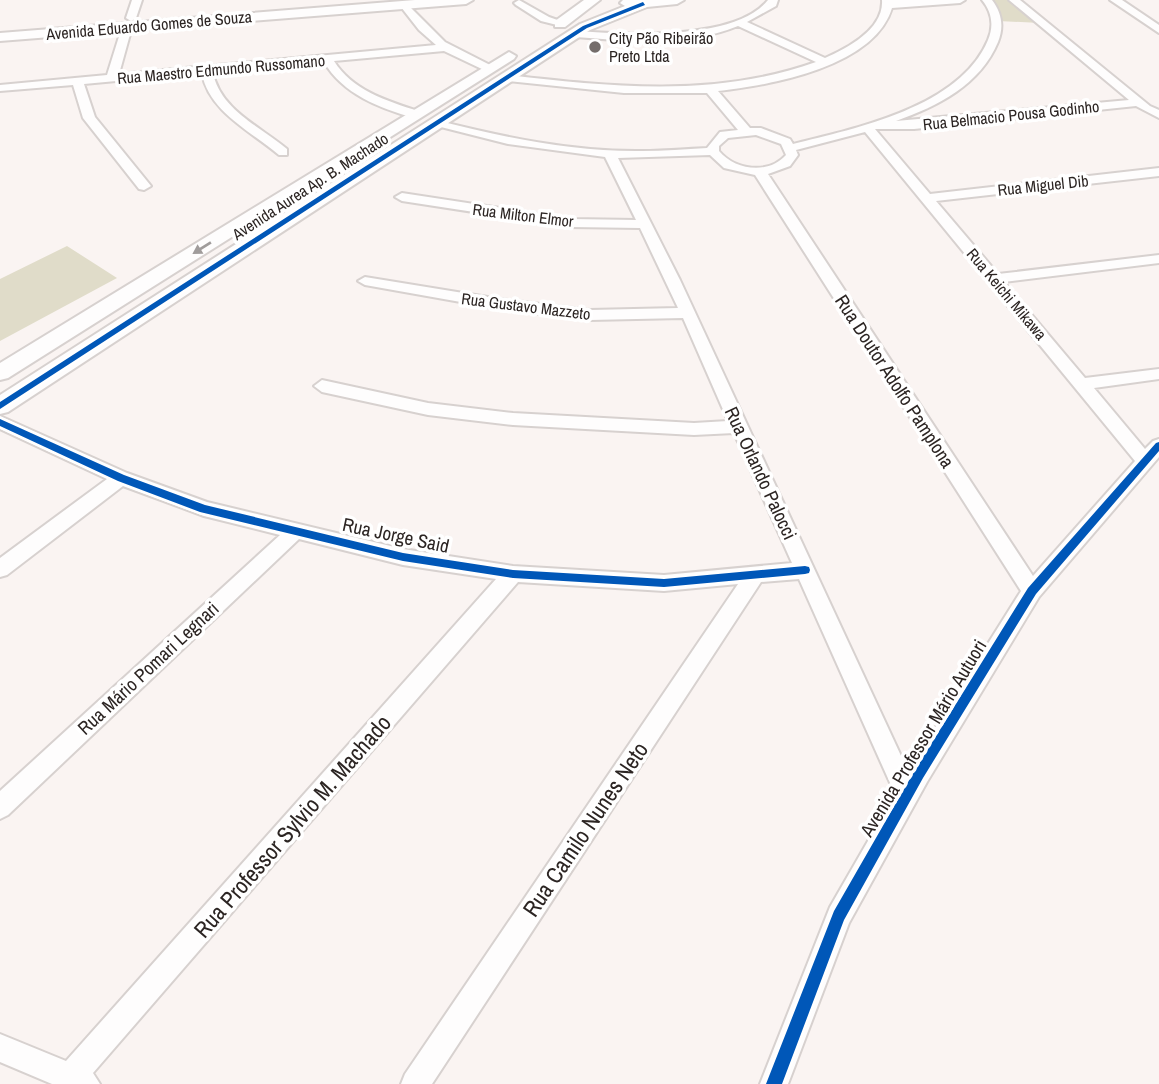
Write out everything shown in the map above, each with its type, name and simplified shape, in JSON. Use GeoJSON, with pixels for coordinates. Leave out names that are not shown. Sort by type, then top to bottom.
{"type":"FeatureCollection","features":[{"type":"Feature","properties":{"kind":"street"},"geometry":{"type":"LineString","coordinates":[[112,78],[138,0]]}},
{"type":"Feature","properties":{"kind":"street","name":"Avenida Eduardo Gomes de Souza"},"geometry":{"type":"LineString","coordinates":[[269,12],[362,0]]}},
{"type":"Feature","properties":{"kind":"street","name":"Avenida Eduardo Gomes de Souza"},"geometry":{"type":"LineString","coordinates":[[0,37],[129,23],[466,0]]}},
{"type":"Feature","properties":{"kind":"street","name":"Avenida Aurea Ap. B. Machado"},"geometry":{"type":"LineString","coordinates":[[568,29],[593,0]]}},
{"type":"Feature","properties":{"kind":"street"},"geometry":{"type":"LineString","coordinates":[[611,0],[643,4],[677,0]]}},
{"type":"Feature","properties":{"kind":"street"},"geometry":{"type":"LineString","coordinates":[[519,3],[568,29],[667,39],[741,23],[772,4],[773,0]]}},
{"type":"Feature","properties":{"kind":"street"},"geometry":{"type":"LineString","coordinates":[[507,78],[627,92],[711,90],[787,77],[825,62],[867,39],[882,20],[888,3],[960,0]]}},
{"type":"Feature","properties":{"kind":"street"},"geometry":{"type":"LineString","coordinates":[[987,0],[1008,21],[1041,24]]}},
{"type":"Feature","properties":{"kind":"street"},"geometry":{"type":"LineString","coordinates":[[1014,0],[1139,102],[1159,114]]}},
{"type":"Feature","properties":{"kind":"street"},"geometry":{"type":"LineString","coordinates":[[1115,0],[1159,30]]}},
{"type":"Feature","properties":{"kind":"street","name":"Avenida Aurea Ap. B. Machado"},"geometry":{"type":"LineString","coordinates":[[0,406],[507,78],[544,44],[568,29],[643,4]]}},
{"type":"Feature","properties":{"kind":"street"},"geometry":{"type":"LineString","coordinates":[[405,5],[415,20],[443,48],[488,68]]}},
{"type":"Feature","properties":{"kind":"street"},"geometry":{"type":"LineString","coordinates":[[791,148],[875,127],[921,107],[964,82],[993,48],[1008,21]]}},
{"type":"Feature","properties":{"kind":"street","name":"Avenida Eduardo Gomes de Souza"},"geometry":{"type":"LineString","coordinates":[[0,29],[129,23]]}},
{"type":"Feature","properties":{"kind":"street"},"geometry":{"type":"LineString","coordinates":[[741,23],[825,62]]}},
{"type":"Feature","properties":{"kind":"street","name":"Avenida Aurea Ap. B. Machado"},"geometry":{"type":"LineString","coordinates":[[0,373],[488,68],[524,47],[544,44]]}},
{"type":"Feature","properties":{"kind":"street","name":"Rua Maestro Edmundo Russomano"},"geometry":{"type":"LineString","coordinates":[[0,88],[443,48]]}},
{"type":"Feature","properties":{"kind":"street"},"geometry":{"type":"LineString","coordinates":[[328,60],[333,70],[365,93],[382,103],[414,114]]}},
{"type":"Feature","properties":{"kind":"street"},"geometry":{"type":"LineString","coordinates":[[207,71],[207,80],[221,101],[283,152]]}},
{"type":"Feature","properties":{"kind":"street"},"geometry":{"type":"LineString","coordinates":[[78,81],[89,118],[144,186]]}},
{"type":"Feature","properties":{"kind":"street"},"geometry":{"type":"LineString","coordinates":[[711,90],[745,130]]}},
{"type":"Feature","properties":{"kind":"street","name":"Rua Belmacio Pousa Godinho"},"geometry":{"type":"LineString","coordinates":[[875,127],[1139,102]]}},
{"type":"Feature","properties":{"kind":"street"},"geometry":{"type":"LineString","coordinates":[[435,124],[511,142],[609,153],[633,155],[713,151]]}},
{"type":"Feature","properties":{"kind":"street","name":"Rua Keichi Mikawa"},"geometry":{"type":"LineString","coordinates":[[875,127],[927,198],[1083,384],[1151,452]]}},
{"type":"Feature","properties":{"kind":"street"},"geometry":{"type":"LineString","coordinates":[[745,130],[778,137],[791,148],[789,161],[759,171],[723,163],[713,151],[713,145],[724,135],[745,130]]}},
{"type":"Feature","properties":{"kind":"street","name":"Rua Orlando Palocci"},"geometry":{"type":"LineString","coordinates":[[609,153],[688,313],[907,795]]}},
{"type":"Feature","properties":{"kind":"street"},"geometry":{"type":"LineString","coordinates":[[343,161],[364,169]]}},
{"type":"Feature","properties":{"kind":"street","name":"Rua Doutor Adolfo Pamplona"},"geometry":{"type":"LineString","coordinates":[[759,171],[1032,591]]}},
{"type":"Feature","properties":{"kind":"street","name":"Rua Miguel Dib"},"geometry":{"type":"LineString","coordinates":[[927,198],[1159,172]]}},
{"type":"Feature","properties":{"kind":"street","name":"Rua Milton Elmor"},"geometry":{"type":"LineString","coordinates":[[401,197],[571,223],[645,224]]}},
{"type":"Feature","properties":{"kind":"street"},"geometry":{"type":"LineString","coordinates":[[995,279],[1159,259]]}},
{"type":"Feature","properties":{"kind":"street","name":"Rua Gustavo Mazzeto"},"geometry":{"type":"LineString","coordinates":[[365,281],[500,304],[590,315],[688,313]]}},
{"type":"Feature","properties":{"kind":"street"},"geometry":{"type":"LineString","coordinates":[[36,350],[63,365]]}},
{"type":"Feature","properties":{"kind":"street"},"geometry":{"type":"LineString","coordinates":[[1083,384],[1159,374]]}},
{"type":"Feature","properties":{"kind":"street"},"geometry":{"type":"LineString","coordinates":[[321,386],[428,409],[513,419],[694,429],[740,426]]}},
{"type":"Feature","properties":{"kind":"street","name":"Rua Jorge Said"},"geometry":{"type":"LineString","coordinates":[[0,422],[121,478],[204,509],[403,557],[513,574],[664,583],[805,570]]}},
{"type":"Feature","properties":{"kind":"street","name":"Avenida Professor Mário Autuori"},"geometry":{"type":"LineString","coordinates":[[774,1084],[839,916],[907,795],[1032,591],[1151,452]]}},
{"type":"Feature","properties":{"kind":"street"},"geometry":{"type":"LineString","coordinates":[[0,569],[121,478]]}},
{"type":"Feature","properties":{"kind":"street","name":"Rua Mário Pomari Legnari"},"geometry":{"type":"LineString","coordinates":[[0,807],[297,530]]}},
{"type":"Feature","properties":{"kind":"street","name":"Rua Professor Sylvio M. Machado"},"geometry":{"type":"LineString","coordinates":[[78,1081],[513,574]]}},
{"type":"Feature","properties":{"kind":"street","name":"Rua Camilo Nunes Neto"},"geometry":{"type":"LineString","coordinates":[[415,1084],[756,574]]}},
{"type":"Feature","properties":{"kind":"street"},"geometry":{"type":"LineString","coordinates":[[0,1048],[78,1081]]}},
{"type":"Feature","properties":{"kind":"shaded area"},"geometry":{"type":"Polygon","coordinates":[[[988,0],[1013,0],[1040,23],[998,21],[988,0]]]}},
{"type":"Feature","properties":{"kind":"shaded area"},"geometry":{"type":"Polygon","coordinates":[[[67,246],[117,278],[0,341],[0,279],[67,246]]]}},
{"type":"Feature","properties":{"kind":"cycle path"},"geometry":{"type":"LineString","coordinates":[[0,406],[585,27],[643,4]]}},
{"type":"Feature","properties":{"kind":"cycle path"},"geometry":{"type":"LineString","coordinates":[[0,422],[121,478],[204,509],[403,557],[513,574],[664,583],[805,570]]}},
{"type":"Feature","properties":{"kind":"cycle path"},"geometry":{"type":"LineString","coordinates":[[774,1084],[839,916],[919,774],[1032,591],[1159,445]]}},
{"type":"Feature","properties":{"kind":"place","name":"City Pão Ribeirão Preto Ltda"},"geometry":{"type":"Point","coordinates":[595,47]}}]}
